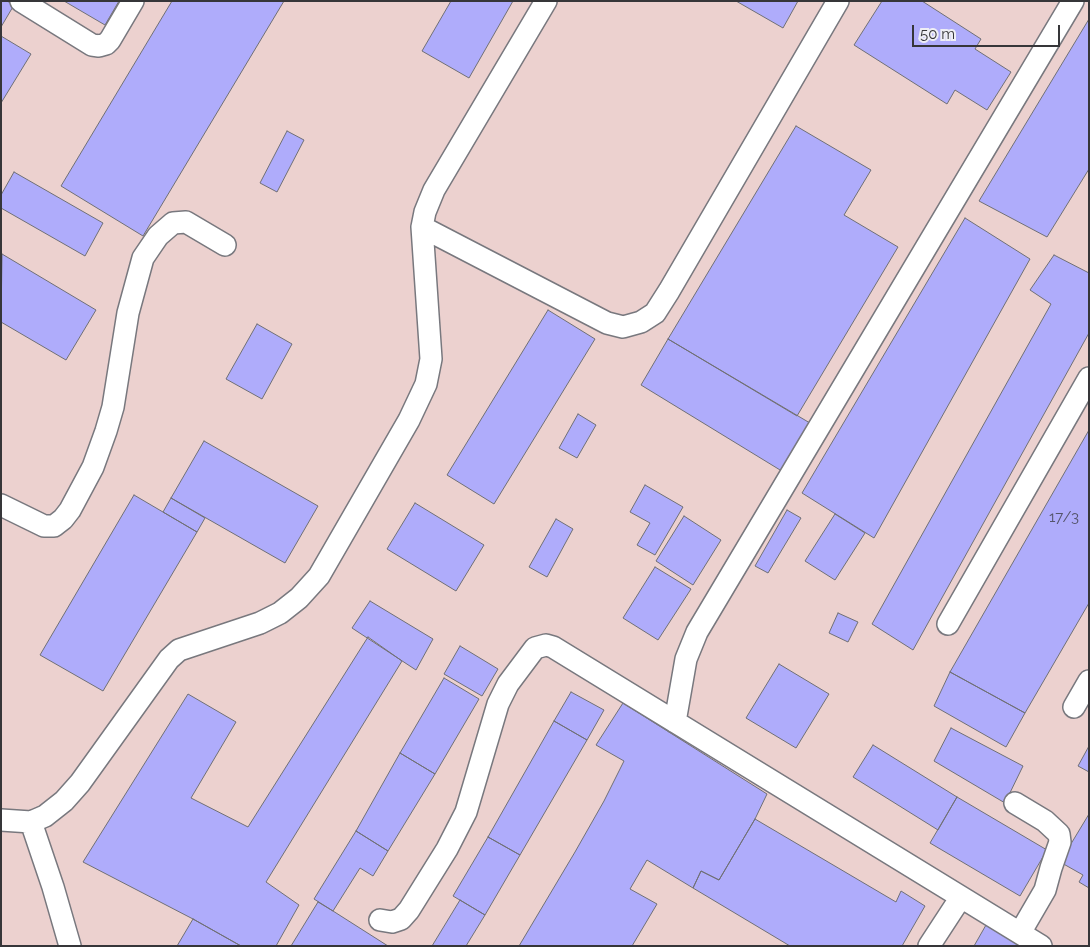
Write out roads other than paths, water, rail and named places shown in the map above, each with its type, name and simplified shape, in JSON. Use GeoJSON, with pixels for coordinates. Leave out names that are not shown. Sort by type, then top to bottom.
{"type":"FeatureCollection","features":[{"type":"Feature","properties":{"kind":"lane"},"geometry":{"type":"LineString","coordinates":[[21,1],[92,45],[99,46],[106,44],[110,40],[133,1]]}},
{"type":"Feature","properties":{"kind":"lane"},"geometry":{"type":"LineString","coordinates":[[1,820],[31,822],[45,816],[58,806],[80,783],[168,658],[179,650],[240,631],[280,613],[299,598],[319,576],[409,420],[426,384],[431,359],[422,227],[424,212],[434,190],[546,1]]}},
{"type":"Feature","properties":{"kind":"lane"},"geometry":{"type":"LineString","coordinates":[[422,227],[608,324],[623,327],[641,322],[655,313],[669,291],[838,1]]}},
{"type":"Feature","properties":{"kind":"lane"},"geometry":{"type":"LineString","coordinates":[[675,722],[686,659],[697,632],[1073,1]]}},
{"type":"Feature","properties":{"kind":"lane"},"geometry":{"type":"LineString","coordinates":[[1,505],[44,526],[54,526],[70,510],[93,467],[106,431],[113,407],[128,313],[144,258],[158,236],[173,223],[186,222],[225,245]]}},
{"type":"Feature","properties":{"kind":"lane"},"geometry":{"type":"LineString","coordinates":[[948,624],[1089,378]]}},
{"type":"Feature","properties":{"kind":"lane"},"geometry":{"type":"LineString","coordinates":[[380,920],[392,922],[401,919],[405,915],[448,849],[466,812],[498,704],[508,684],[536,648],[546,645],[553,647],[1041,946]]}},
{"type":"Feature","properties":{"kind":"lane"},"geometry":{"type":"LineString","coordinates":[[1074,707],[1089,681]]}},
{"type":"Feature","properties":{"kind":"lane"},"geometry":{"type":"LineString","coordinates":[[1015,803],[1045,821],[1058,834],[1060,842],[1046,890],[1020,933]]}},
{"type":"Feature","properties":{"kind":"lane"},"geometry":{"type":"LineString","coordinates":[[31,822],[70,946]]}},
{"type":"Feature","properties":{"kind":"lane"},"geometry":{"type":"LineString","coordinates":[[929,946],[961,897]]}}]}
